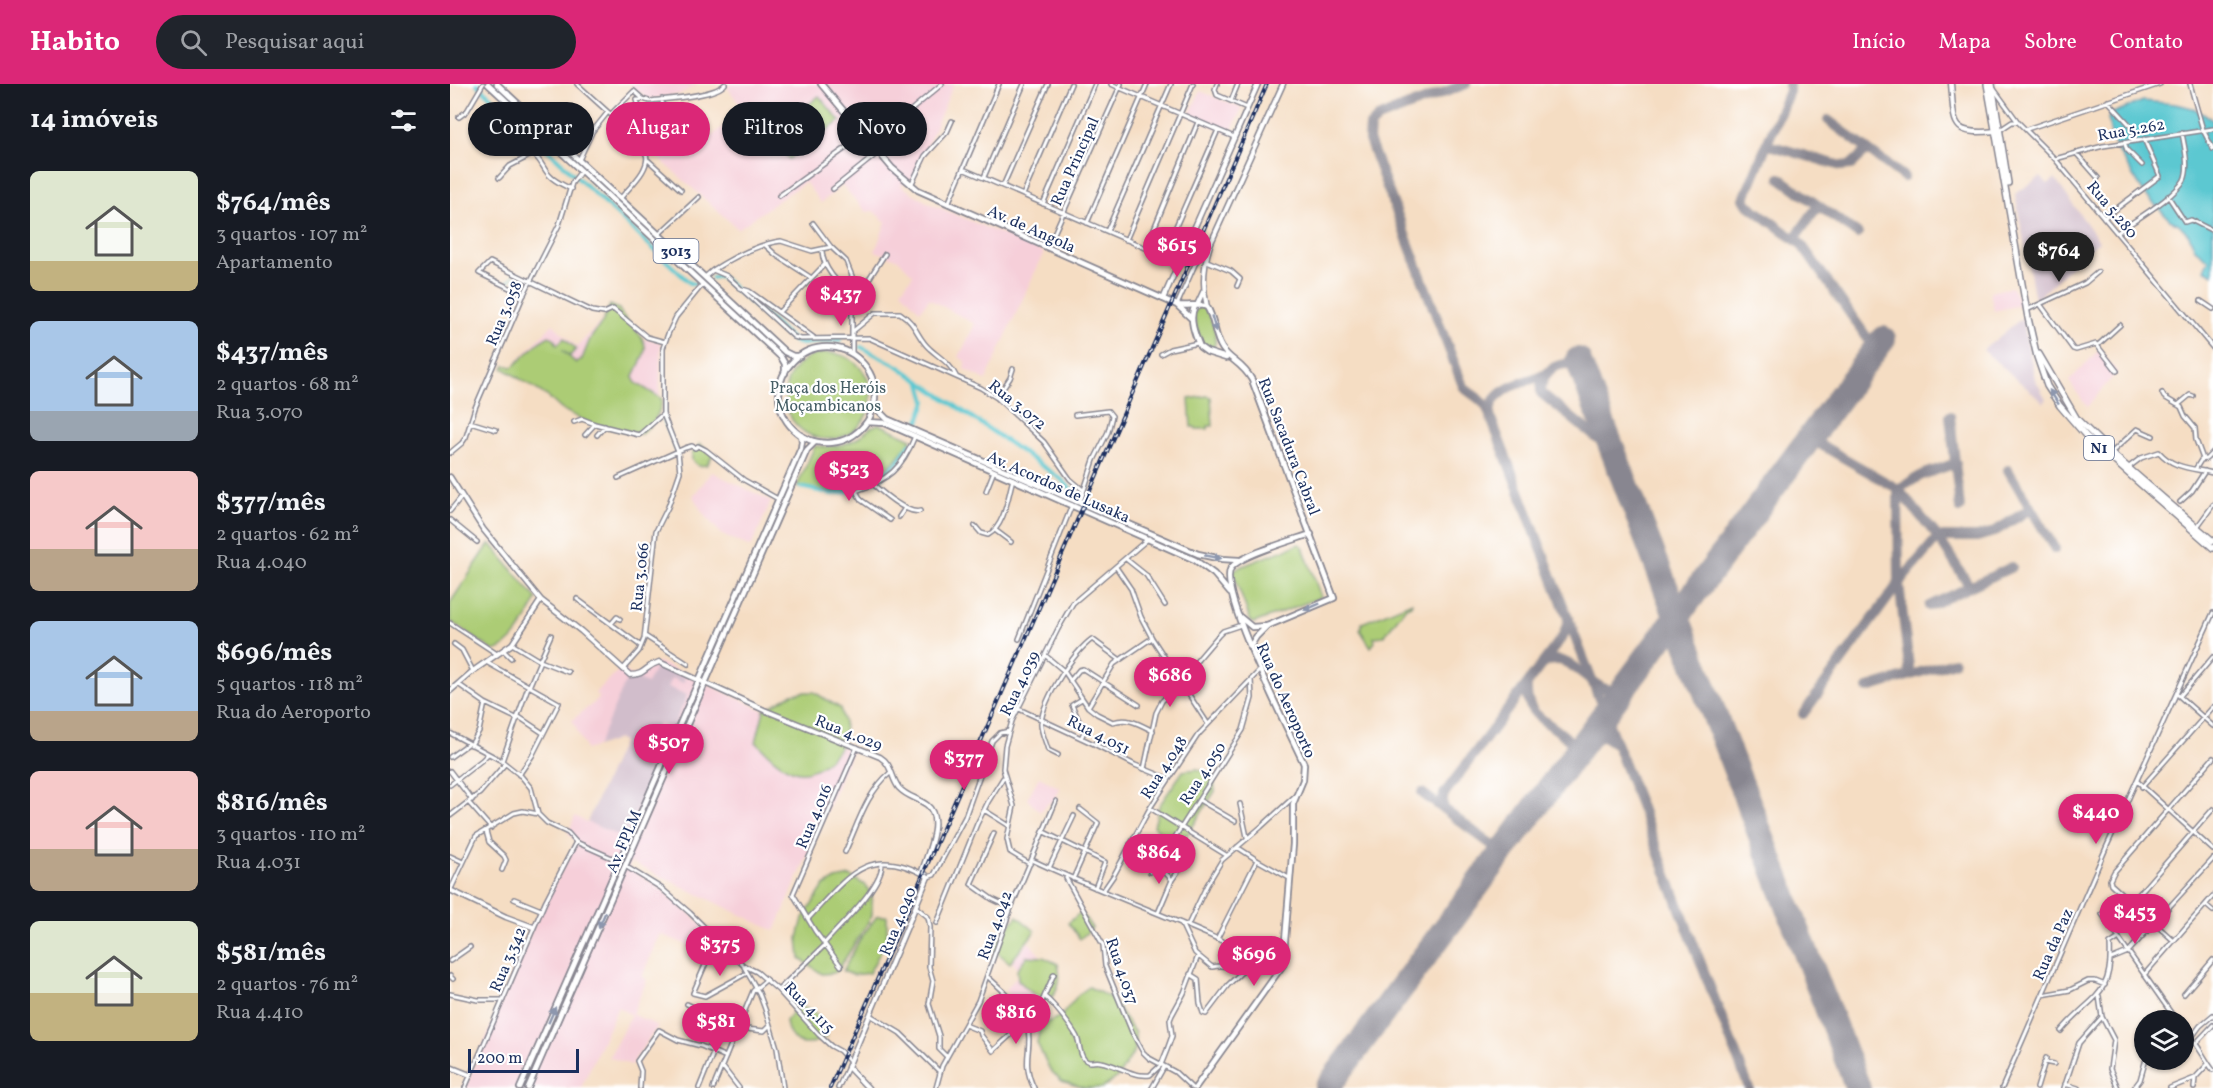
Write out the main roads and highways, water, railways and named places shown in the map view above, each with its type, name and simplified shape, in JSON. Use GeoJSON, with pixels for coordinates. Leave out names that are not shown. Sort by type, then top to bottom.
{"type":"FeatureCollection","features":[{"type":"Feature","properties":{"kind":"highway","name":"N1"},"geometry":{"type":"LineString","coordinates":[[1991,85],[2028,318],[2037,357],[2047,386],[2060,406],[2086,436],[2213,541]]}},
{"type":"Feature","properties":{"kind":"highway","name":"N1"},"geometry":{"type":"LineString","coordinates":[[1997,131],[2039,357],[2078,419],[2213,548]]}},
{"type":"Feature","properties":{"kind":"main road","name":"3013"},"geometry":{"type":"LineString","coordinates":[[488,84],[781,357],[785,364],[785,373]]}},
{"type":"Feature","properties":{"kind":"main road","name":"3013"},"geometry":{"type":"LineString","coordinates":[[497,84],[764,333],[789,355],[800,356]]}},
{"type":"Feature","properties":{"kind":"main road","name":"Av. de Angola"},"geometry":{"type":"LineString","coordinates":[[821,84],[879,152],[911,185],[948,204],[1177,305]]}},
{"type":"Feature","properties":{"kind":"main road"},"geometry":{"type":"LineString","coordinates":[[1177,305],[1207,307],[1218,342],[1216,349],[1210,352]]}},
{"type":"Feature","properties":{"kind":"main road"},"geometry":{"type":"LineString","coordinates":[[1177,305],[1192,319]]}},
{"type":"Feature","properties":{"kind":"main road"},"geometry":{"type":"LineString","coordinates":[[1192,319],[1192,312],[1196,306]]}},
{"type":"Feature","properties":{"kind":"main road","name":"Rua Sacadura Cabral"},"geometry":{"type":"LineString","coordinates":[[1192,319],[1198,343],[1203,350],[1223,356],[1244,367]]}},
{"type":"Feature","properties":{"kind":"main road","name":"Rua Sacadura Cabral"},"geometry":{"type":"LineString","coordinates":[[1218,342],[1227,355],[1244,367],[1252,380],[1311,534]]}},
{"type":"Feature","properties":{"kind":"main road"},"geometry":{"type":"LineString","coordinates":[[831,348],[852,354],[866,368],[874,386],[874,406],[861,430],[844,440],[825,443],[815,442],[791,427],[781,406],[781,384],[785,373],[800,356],[810,351],[831,348]]}},
{"type":"Feature","properties":{"kind":"main road","name":"Av. Acordos de Lusaka"},"geometry":{"type":"LineString","coordinates":[[874,406],[887,419],[1198,554],[1239,560]]}},
{"type":"Feature","properties":{"kind":"main road","name":"Av. Acordos de Lusaka"},"geometry":{"type":"LineString","coordinates":[[867,422],[885,423],[1149,538],[1203,565],[1230,593]]}},
{"type":"Feature","properties":{"kind":"main road"},"geometry":{"type":"LineString","coordinates":[[702,679],[801,448],[801,435]]}},
{"type":"Feature","properties":{"kind":"main road","name":"Av. FPLM"},"geometry":{"type":"LineString","coordinates":[[520,1088],[619,861],[702,679],[807,450],[815,442]]}},
{"type":"Feature","properties":{"kind":"main road"},"geometry":{"type":"LineString","coordinates":[[1239,560],[1311,534]]}},
{"type":"Feature","properties":{"kind":"main road","name":"Rua do Aeroporto"},"geometry":{"type":"LineString","coordinates":[[1238,616],[1252,627],[1267,626],[1334,598],[1311,534]]}},
{"type":"Feature","properties":{"kind":"main road","name":"Rua do Aeroporto"},"geometry":{"type":"LineString","coordinates":[[1193,1088],[1280,970],[1285,950],[1293,844],[1293,804],[1303,780],[1304,764],[1250,648],[1230,593],[1227,579],[1229,571],[1239,560]]}},
{"type":"Feature","properties":{"kind":"main road"},"geometry":{"type":"LineString","coordinates":[[1250,648],[1256,637],[1267,626]]}},
{"type":"Feature","properties":{"kind":"main road","name":"Av. FPLM"},"geometry":{"type":"LineString","coordinates":[[528,1088],[698,698],[702,679]]}},
{"type":"Feature","properties":{"kind":"main road"},"geometry":{"type":"LineString","coordinates":[[610,885],[616,887]]}},
{"type":"Feature","properties":{"kind":"main road"},"geometry":{"type":"LineString","coordinates":[[542,1039],[549,1041]]}},
{"type":"Feature","properties":{"kind":"water"},"geometry":{"type":"Polygon","coordinates":[[[2143,101],[2189,107],[2213,121],[2213,274],[2204,269],[2209,260],[2195,249],[2189,235],[2179,224],[2170,220],[2144,193],[2116,148],[2108,118],[2113,113],[2143,101]]]}},
{"type":"Feature","properties":{"kind":"waterway"},"geometry":{"type":"LineString","coordinates":[[477,84],[690,283],[695,284]]}},
{"type":"Feature","properties":{"kind":"waterway"},"geometry":{"type":"LineString","coordinates":[[508,280],[510,281],[514,274]]}},
{"type":"Feature","properties":{"kind":"waterway"},"geometry":{"type":"LineString","coordinates":[[712,278],[720,276],[795,342],[802,344],[839,340]]}},
{"type":"Feature","properties":{"kind":"waterway"},"geometry":{"type":"LineString","coordinates":[[712,278],[720,276],[795,342],[802,344],[840,340]]}},
{"type":"Feature","properties":{"kind":"waterway"},"geometry":{"type":"LineString","coordinates":[[813,279],[835,293]]}},
{"type":"Feature","properties":{"kind":"waterway"},"geometry":{"type":"LineString","coordinates":[[861,347],[898,366],[1061,479],[1080,498],[1082,497]]}},
{"type":"Feature","properties":{"kind":"waterway"},"geometry":{"type":"LineString","coordinates":[[917,427],[926,401],[921,384]]}},
{"type":"Feature","properties":{"kind":"waterway"},"geometry":{"type":"LineString","coordinates":[[662,417],[676,451]]}},
{"type":"Feature","properties":{"kind":"waterway"},"geometry":{"type":"LineString","coordinates":[[877,481],[897,463],[910,444]]}},
{"type":"Feature","properties":{"kind":"waterway"},"geometry":{"type":"LineString","coordinates":[[800,487],[833,494],[857,490]]}},
{"type":"Feature","properties":{"kind":"railway"},"geometry":{"type":"LineString","coordinates":[[830,1088],[1267,84]]}},
{"type":"Feature","properties":{"kind":"park label","name":"Praça dos Heróis Moçambicanos"},"geometry":{"type":"Point","coordinates":[828,396]}}]}
